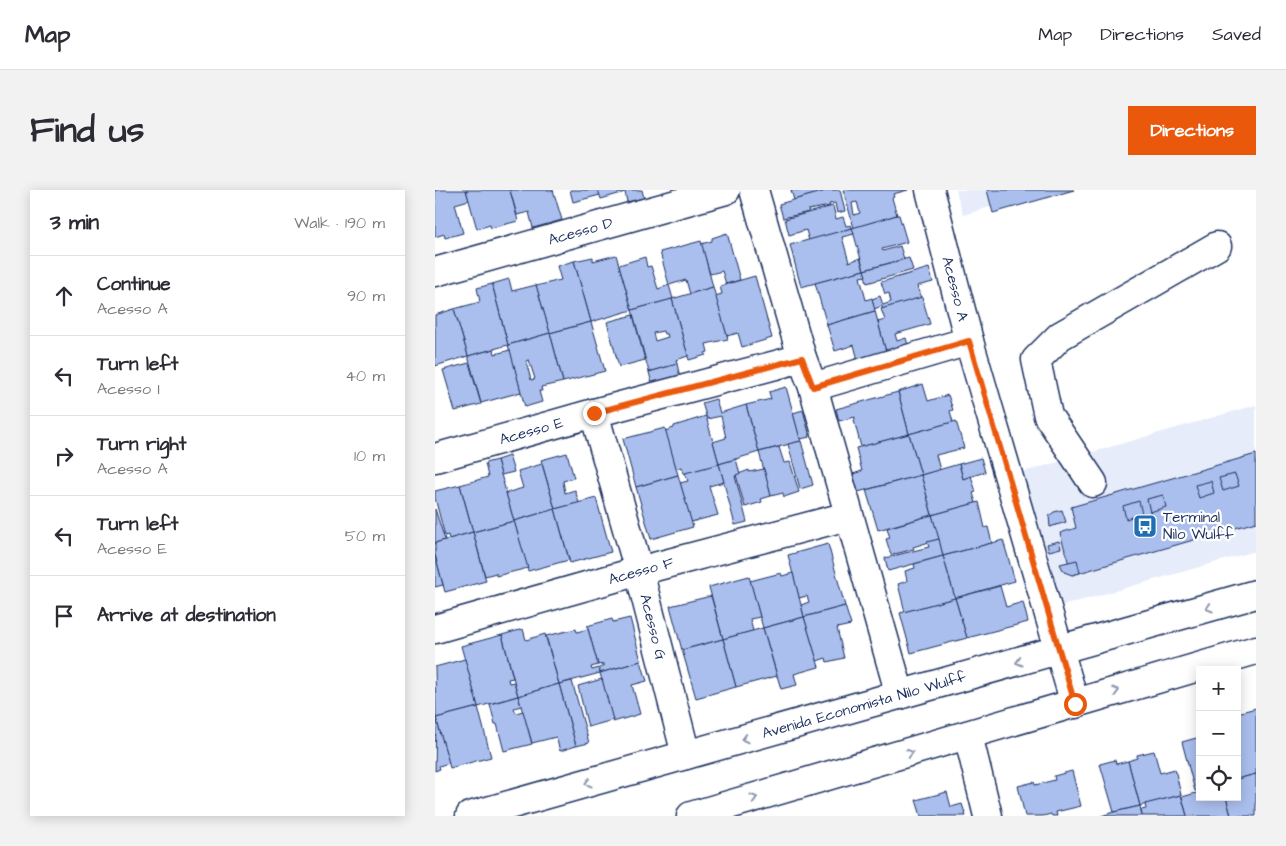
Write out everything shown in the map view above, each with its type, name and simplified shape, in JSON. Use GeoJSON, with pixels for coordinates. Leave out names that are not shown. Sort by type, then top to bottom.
{"type":"FeatureCollection","features":[{"type":"Feature","properties":{"kind":"street","name":"Acesso D"},"geometry":{"type":"LineString","coordinates":[[435,272],[726,190]]}},
{"type":"Feature","properties":{"kind":"street"},"geometry":{"type":"LineString","coordinates":[[755,190],[900,695]]}},
{"type":"Feature","properties":{"kind":"street","name":"Acesso A"},"geometry":{"type":"LineString","coordinates":[[930,190],[969,341],[1075,704]]}},
{"type":"Feature","properties":{"kind":"street"},"geometry":{"type":"LineString","coordinates":[[1093,483],[1048,416],[1036,360],[1060,336],[1217,246]]}},
{"type":"Feature","properties":{"kind":"street"},"geometry":{"type":"LineString","coordinates":[[813,387],[969,341]]}},
{"type":"Feature","properties":{"kind":"street","name":"Acesso E"},"geometry":{"type":"LineString","coordinates":[[435,458],[594,413],[802,358]]}},
{"type":"Feature","properties":{"kind":"street","name":"Acesso G"},"geometry":{"type":"LineString","coordinates":[[594,413],[639,571],[686,755]]}},
{"type":"Feature","properties":{"kind":"street","name":"Acesso F"},"geometry":{"type":"LineString","coordinates":[[435,629],[639,571],[848,516]]}},
{"type":"Feature","properties":{"kind":"street","name":"Avenida Economista Nilo Wulff"},"geometry":{"type":"LineString","coordinates":[[470,816],[1256,594]]}},
{"type":"Feature","properties":{"kind":"street"},"geometry":{"type":"LineString","coordinates":[[691,816],[1256,650]]}},
{"type":"Feature","properties":{"kind":"street"},"geometry":{"type":"LineString","coordinates":[[968,735],[988,816]]}},
{"type":"Feature","properties":{"kind":"shaded area"},"geometry":{"type":"Polygon","coordinates":[[[956,190],[1047,190],[963,215],[956,190]]]}},
{"type":"Feature","properties":{"kind":"shaded area","name":"Terminal Nilo Wulff"},"geometry":{"type":"Polygon","coordinates":[[[1256,405],[1256,551],[1058,607],[1020,473],[1256,405]]]}},
{"type":"Feature","properties":{"kind":"building"},"geometry":{"type":"Polygon","coordinates":[[[435,190],[466,190],[469,200],[455,204],[463,233],[445,238],[444,234],[435,237],[435,190]]]}},
{"type":"Feature","properties":{"kind":"building"},"geometry":{"type":"Polygon","coordinates":[[[466,190],[510,190],[518,221],[491,228],[490,225],[477,229],[466,190]]]}},
{"type":"Feature","properties":{"kind":"building"},"geometry":{"type":"Polygon","coordinates":[[[510,190],[553,190],[562,220],[533,228],[529,212],[517,215],[510,190]]]}},
{"type":"Feature","properties":{"kind":"building"},"geometry":{"type":"Polygon","coordinates":[[[570,190],[598,190],[600,195],[573,202],[570,190]]]}},
{"type":"Feature","properties":{"kind":"building"},"geometry":{"type":"Polygon","coordinates":[[[598,190],[642,190],[644,198],[627,202],[625,192],[601,199],[598,190]]]}},
{"type":"Feature","properties":{"kind":"building"},"geometry":{"type":"Polygon","coordinates":[[[791,190],[829,190],[794,200],[791,190]]]}},
{"type":"Feature","properties":{"kind":"building"},"geometry":{"type":"Polygon","coordinates":[[[829,190],[840,190],[845,211],[837,213],[835,203],[783,218],[779,204],[829,190]]]}},
{"type":"Feature","properties":{"kind":"building"},"geometry":{"type":"Polygon","coordinates":[[[843,190],[908,190],[893,194],[894,197],[892,198],[897,215],[854,228],[843,190]],[[857,202],[852,203],[854,215],[860,213],[857,202]]]}},
{"type":"Feature","properties":{"kind":"building"},"geometry":{"type":"Polygon","coordinates":[[[987,190],[1074,190],[993,213],[987,190]]]}},
{"type":"Feature","properties":{"kind":"building"},"geometry":{"type":"Polygon","coordinates":[[[833,206],[836,219],[843,217],[846,226],[851,225],[852,228],[809,241],[806,230],[789,235],[785,219],[833,206]]]}},
{"type":"Feature","properties":{"kind":"building"},"geometry":{"type":"Polygon","coordinates":[[[899,215],[907,242],[882,249],[883,251],[900,246],[904,259],[864,270],[852,228],[899,215]]]}},
{"type":"Feature","properties":{"kind":"building"},"geometry":{"type":"Polygon","coordinates":[[[852,228],[854,234],[842,237],[849,262],[860,258],[864,270],[801,287],[790,245],[852,228]]]}},
{"type":"Feature","properties":{"kind":"building"},"geometry":{"type":"Polygon","coordinates":[[[727,233],[740,280],[726,284],[722,271],[710,274],[701,244],[712,241],[712,238],[727,233]]]}},
{"type":"Feature","properties":{"kind":"building"},"geometry":{"type":"Polygon","coordinates":[[[701,241],[713,287],[690,294],[686,280],[669,285],[660,252],[701,241]]]}},
{"type":"Feature","properties":{"kind":"building"},"geometry":{"type":"Polygon","coordinates":[[[616,255],[632,310],[591,322],[574,261],[593,257],[593,261],[616,255]]]}},
{"type":"Feature","properties":{"kind":"building"},"geometry":{"type":"Polygon","coordinates":[[[645,257],[647,267],[651,266],[658,289],[669,285],[673,299],[632,310],[619,265],[645,257]]]}},
{"type":"Feature","properties":{"kind":"building"},"geometry":{"type":"Polygon","coordinates":[[[909,258],[913,270],[867,283],[864,270],[909,258]]]}},
{"type":"Feature","properties":{"kind":"building"},"geometry":{"type":"Polygon","coordinates":[[[574,261],[591,322],[550,333],[536,286],[561,280],[557,266],[574,261]]]}},
{"type":"Feature","properties":{"kind":"building"},"geometry":{"type":"Polygon","coordinates":[[[929,268],[933,282],[917,286],[921,298],[882,309],[882,306],[874,309],[872,299],[880,296],[883,305],[891,302],[889,293],[885,294],[881,282],[929,268]]]}},
{"type":"Feature","properties":{"kind":"building"},"geometry":{"type":"Polygon","coordinates":[[[864,270],[866,276],[860,277],[866,300],[872,298],[875,311],[827,325],[815,283],[864,270]]]}},
{"type":"Feature","properties":{"kind":"building"},"geometry":{"type":"Polygon","coordinates":[[[755,276],[772,338],[742,347],[738,333],[727,336],[715,296],[722,294],[720,286],[755,276]]]}},
{"type":"Feature","properties":{"kind":"building"},"geometry":{"type":"Polygon","coordinates":[[[509,279],[512,291],[536,285],[550,333],[508,345],[492,284],[509,279]]]}},
{"type":"Feature","properties":{"kind":"building"},"geometry":{"type":"Polygon","coordinates":[[[492,284],[508,345],[468,356],[454,309],[480,302],[477,288],[492,284]]]}},
{"type":"Feature","properties":{"kind":"building"},"geometry":{"type":"Polygon","coordinates":[[[713,287],[728,339],[706,344],[708,352],[705,353],[706,355],[689,360],[672,299],[713,287]]]}},
{"type":"Feature","properties":{"kind":"building"},"geometry":{"type":"Polygon","coordinates":[[[922,297],[930,324],[895,334],[897,341],[906,338],[908,345],[886,352],[878,322],[885,320],[881,309],[922,297]]]}},
{"type":"Feature","properties":{"kind":"building"},"geometry":{"type":"Polygon","coordinates":[[[672,299],[688,356],[676,360],[677,364],[649,372],[632,310],[672,299]],[[663,331],[653,333],[655,341],[668,337],[667,334],[664,334],[663,331]]]}},
{"type":"Feature","properties":{"kind":"building"},"geometry":{"type":"Polygon","coordinates":[[[454,309],[468,356],[435,366],[435,315],[454,309]]]}},
{"type":"Feature","properties":{"kind":"building"},"geometry":{"type":"Polygon","coordinates":[[[875,311],[886,352],[858,360],[854,345],[835,351],[827,325],[875,311]]]}},
{"type":"Feature","properties":{"kind":"building"},"geometry":{"type":"Polygon","coordinates":[[[633,315],[645,360],[619,367],[607,322],[633,315]]]}},
{"type":"Feature","properties":{"kind":"building"},"geometry":{"type":"Polygon","coordinates":[[[591,322],[605,371],[563,382],[550,333],[591,322]]]}},
{"type":"Feature","properties":{"kind":"building"},"geometry":{"type":"Polygon","coordinates":[[[550,333],[563,382],[541,387],[542,391],[539,391],[542,402],[525,407],[508,345],[550,333]],[[529,360],[526,361],[531,380],[535,379],[529,360]]]}},
{"type":"Feature","properties":{"kind":"building"},"geometry":{"type":"Polygon","coordinates":[[[494,349],[495,354],[510,350],[521,392],[481,403],[468,356],[494,349]]]}},
{"type":"Feature","properties":{"kind":"building"},"geometry":{"type":"Polygon","coordinates":[[[469,363],[481,404],[455,411],[443,370],[469,363]]]}},
{"type":"Feature","properties":{"kind":"building"},"geometry":{"type":"Polygon","coordinates":[[[677,364],[680,377],[652,384],[649,372],[677,364]]]}},
{"type":"Feature","properties":{"kind":"building"},"geometry":{"type":"Polygon","coordinates":[[[923,384],[928,401],[948,395],[953,410],[950,411],[953,422],[909,434],[898,392],[923,384]]]}},
{"type":"Feature","properties":{"kind":"building"},"geometry":{"type":"Polygon","coordinates":[[[786,387],[801,441],[759,452],[746,405],[771,399],[769,392],[786,387]]]}},
{"type":"Feature","properties":{"kind":"building"},"geometry":{"type":"Polygon","coordinates":[[[898,392],[909,434],[861,447],[854,420],[855,417],[839,421],[836,409],[898,392]]]}},
{"type":"Feature","properties":{"kind":"building"},"geometry":{"type":"Polygon","coordinates":[[[716,399],[720,413],[746,405],[759,452],[719,464],[713,442],[726,438],[721,416],[707,419],[702,403],[716,399]]]}},
{"type":"Feature","properties":{"kind":"building"},"geometry":{"type":"Polygon","coordinates":[[[803,410],[810,437],[800,439],[793,413],[803,410]]]}},
{"type":"Feature","properties":{"kind":"building"},"geometry":{"type":"Polygon","coordinates":[[[706,416],[719,464],[684,474],[682,467],[676,469],[665,431],[674,428],[674,426],[706,416]]]}},
{"type":"Feature","properties":{"kind":"building"},"geometry":{"type":"Polygon","coordinates":[[[956,421],[964,448],[936,455],[940,470],[921,475],[909,434],[956,421]]]}},
{"type":"Feature","properties":{"kind":"building"},"geometry":{"type":"Polygon","coordinates":[[[665,428],[678,475],[636,487],[623,439],[665,428]]]}},
{"type":"Feature","properties":{"kind":"building"},"geometry":{"type":"Polygon","coordinates":[[[909,434],[921,475],[858,492],[853,474],[862,471],[856,448],[909,434]]]}},
{"type":"Feature","properties":{"kind":"building"},"geometry":{"type":"Polygon","coordinates":[[[801,441],[813,485],[800,489],[788,444],[801,441]]]}},
{"type":"Feature","properties":{"kind":"building"},"geometry":{"type":"Polygon","coordinates":[[[779,447],[784,463],[790,462],[799,492],[784,497],[783,493],[771,496],[759,452],[779,447]]]}},
{"type":"Feature","properties":{"kind":"building"},"geometry":{"type":"Polygon","coordinates":[[[567,453],[574,478],[563,481],[565,493],[575,490],[579,503],[555,509],[541,460],[567,453]]]}},
{"type":"Feature","properties":{"kind":"building"},"geometry":{"type":"Polygon","coordinates":[[[1256,454],[1256,522],[1072,575],[1060,533],[1076,528],[1071,507],[1256,454]]]}},
{"type":"Feature","properties":{"kind":"building"},"geometry":{"type":"Polygon","coordinates":[[[509,456],[514,472],[501,475],[497,460],[509,456]]]}},
{"type":"Feature","properties":{"kind":"building"},"geometry":{"type":"Polygon","coordinates":[[[981,458],[985,472],[963,479],[959,464],[981,458]]]}},
{"type":"Feature","properties":{"kind":"building"},"geometry":{"type":"Polygon","coordinates":[[[736,459],[740,474],[735,476],[747,522],[735,525],[719,464],[736,459]]]}},
{"type":"Feature","properties":{"kind":"building"},"geometry":{"type":"Polygon","coordinates":[[[497,460],[514,521],[473,532],[460,485],[488,477],[485,463],[497,460]]]}},
{"type":"Feature","properties":{"kind":"building"},"geometry":{"type":"Polygon","coordinates":[[[542,464],[555,509],[514,521],[506,493],[523,488],[518,471],[542,464]]]}},
{"type":"Feature","properties":{"kind":"building"},"geometry":{"type":"Polygon","coordinates":[[[719,464],[724,482],[709,486],[718,515],[691,522],[680,483],[688,481],[685,473],[719,464]]]}},
{"type":"Feature","properties":{"kind":"building"},"geometry":{"type":"Polygon","coordinates":[[[959,464],[963,479],[971,476],[976,492],[973,493],[976,503],[932,515],[921,475],[959,464]]]}},
{"type":"Feature","properties":{"kind":"building"},"geometry":{"type":"Polygon","coordinates":[[[764,469],[771,496],[761,499],[762,502],[745,507],[736,475],[749,470],[749,472],[764,469]]]}},
{"type":"Feature","properties":{"kind":"building"},"geometry":{"type":"Polygon","coordinates":[[[1235,474],[1239,486],[1223,491],[1219,478],[1235,474]]]}},
{"type":"Feature","properties":{"kind":"building"},"geometry":{"type":"Polygon","coordinates":[[[678,475],[693,527],[651,539],[636,487],[678,475]]]}},
{"type":"Feature","properties":{"kind":"building"},"geometry":{"type":"Polygon","coordinates":[[[921,475],[932,515],[878,530],[866,490],[921,475]]]}},
{"type":"Feature","properties":{"kind":"building"},"geometry":{"type":"Polygon","coordinates":[[[1211,481],[1214,493],[1199,498],[1195,485],[1211,481]]]}},
{"type":"Feature","properties":{"kind":"building"},"geometry":{"type":"Polygon","coordinates":[[[460,485],[473,532],[449,539],[448,535],[445,536],[435,498],[435,491],[460,485]]]}},
{"type":"Feature","properties":{"kind":"building"},"geometry":{"type":"Polygon","coordinates":[[[1163,495],[1166,507],[1150,512],[1147,499],[1163,495]]]}},
{"type":"Feature","properties":{"kind":"building"},"geometry":{"type":"Polygon","coordinates":[[[596,498],[611,552],[570,563],[555,509],[596,498]]]}},
{"type":"Feature","properties":{"kind":"building"},"geometry":{"type":"Polygon","coordinates":[[[1139,501],[1142,514],[1126,519],[1123,506],[1139,501]]]}},
{"type":"Feature","properties":{"kind":"building"},"geometry":{"type":"Polygon","coordinates":[[[979,502],[985,528],[988,527],[992,543],[943,556],[932,515],[979,502]]]}},
{"type":"Feature","properties":{"kind":"building"},"geometry":{"type":"Polygon","coordinates":[[[435,509],[445,540],[435,543],[435,509]]]}},
{"type":"Feature","properties":{"kind":"building"},"geometry":{"type":"Polygon","coordinates":[[[555,509],[569,560],[528,571],[514,521],[555,509]]]}},
{"type":"Feature","properties":{"kind":"building"},"geometry":{"type":"Polygon","coordinates":[[[1062,510],[1066,522],[1050,527],[1049,516],[1054,512],[1062,510]]]}},
{"type":"Feature","properties":{"kind":"building"},"geometry":{"type":"Polygon","coordinates":[[[932,515],[939,539],[913,547],[914,549],[891,555],[886,539],[890,538],[887,528],[932,515]]]}},
{"type":"Feature","properties":{"kind":"building"},"geometry":{"type":"Polygon","coordinates":[[[514,521],[528,568],[496,576],[496,573],[485,576],[473,532],[514,521]]]}},
{"type":"Feature","properties":{"kind":"building"},"geometry":{"type":"Polygon","coordinates":[[[473,532],[486,581],[445,592],[435,555],[435,543],[473,532]]]}},
{"type":"Feature","properties":{"kind":"building"},"geometry":{"type":"Polygon","coordinates":[[[939,539],[943,556],[888,571],[885,558],[929,547],[927,542],[939,539]]]}},
{"type":"Feature","properties":{"kind":"building"},"geometry":{"type":"Polygon","coordinates":[[[1003,540],[1015,581],[955,598],[943,556],[1003,540]]]}},
{"type":"Feature","properties":{"kind":"building"},"geometry":{"type":"Polygon","coordinates":[[[1059,541],[1061,548],[1049,551],[1047,544],[1059,541]]]}},
{"type":"Feature","properties":{"kind":"building"},"geometry":{"type":"Polygon","coordinates":[[[828,544],[845,606],[804,617],[801,605],[809,602],[807,596],[799,598],[788,555],[828,544]]]}},
{"type":"Feature","properties":{"kind":"building"},"geometry":{"type":"Polygon","coordinates":[[[435,555],[443,585],[435,587],[435,555]]]}},
{"type":"Feature","properties":{"kind":"building"},"geometry":{"type":"Polygon","coordinates":[[[943,556],[955,598],[905,612],[898,584],[907,581],[905,571],[915,568],[914,564],[943,556]]]}},
{"type":"Feature","properties":{"kind":"building"},"geometry":{"type":"Polygon","coordinates":[[[1077,560],[1080,573],[1072,575],[1064,572],[1060,564],[1077,560]]]}},
{"type":"Feature","properties":{"kind":"building"},"geometry":{"type":"Polygon","coordinates":[[[781,573],[782,576],[793,573],[804,617],[763,628],[750,581],[781,573]]]}},
{"type":"Feature","properties":{"kind":"building"},"geometry":{"type":"Polygon","coordinates":[[[749,576],[760,617],[750,619],[753,631],[723,639],[709,587],[749,576]]]}},
{"type":"Feature","properties":{"kind":"building"},"geometry":{"type":"Polygon","coordinates":[[[1000,586],[1006,607],[1023,602],[1028,622],[967,638],[955,598],[1000,586]]]}},
{"type":"Feature","properties":{"kind":"building"},"geometry":{"type":"Polygon","coordinates":[[[711,596],[723,639],[682,650],[670,606],[711,596]]]}},
{"type":"Feature","properties":{"kind":"building"},"geometry":{"type":"Polygon","coordinates":[[[955,598],[967,638],[911,653],[900,613],[955,598]]]}},
{"type":"Feature","properties":{"kind":"building"},"geometry":{"type":"Polygon","coordinates":[[[845,606],[851,625],[837,628],[844,658],[827,662],[826,658],[817,661],[804,617],[845,606]]]}},
{"type":"Feature","properties":{"kind":"building"},"geometry":{"type":"Polygon","coordinates":[[[804,617],[819,667],[794,674],[797,685],[781,689],[763,628],[804,617]]]}},
{"type":"Feature","properties":{"kind":"building"},"geometry":{"type":"Polygon","coordinates":[[[630,618],[641,661],[600,673],[599,668],[604,666],[604,664],[598,665],[587,626],[612,619],[613,622],[630,618]]]}},
{"type":"Feature","properties":{"kind":"building"},"geometry":{"type":"Polygon","coordinates":[[[763,628],[777,676],[736,687],[723,639],[763,628]]]}},
{"type":"Feature","properties":{"kind":"building"},"geometry":{"type":"Polygon","coordinates":[[[523,629],[526,640],[545,634],[559,684],[518,696],[502,635],[523,629]]]}},
{"type":"Feature","properties":{"kind":"building"},"geometry":{"type":"Polygon","coordinates":[[[576,629],[577,632],[588,629],[598,665],[591,667],[592,670],[599,668],[600,673],[559,684],[546,636],[576,629]]]}},
{"type":"Feature","properties":{"kind":"building"},"geometry":{"type":"Polygon","coordinates":[[[502,635],[513,678],[508,679],[509,683],[514,682],[518,696],[478,707],[461,646],[502,635]]]}},
{"type":"Feature","properties":{"kind":"building"},"geometry":{"type":"Polygon","coordinates":[[[723,639],[736,687],[696,698],[682,650],[723,639]]]}},
{"type":"Feature","properties":{"kind":"building"},"geometry":{"type":"Polygon","coordinates":[[[465,659],[478,707],[436,718],[435,667],[465,659]]]}},
{"type":"Feature","properties":{"kind":"building"},"geometry":{"type":"Polygon","coordinates":[[[641,661],[647,681],[632,685],[640,714],[613,722],[600,673],[641,661]]]}},
{"type":"Feature","properties":{"kind":"building"},"geometry":{"type":"Polygon","coordinates":[[[602,679],[613,720],[588,727],[578,686],[602,679]]]}},
{"type":"Feature","properties":{"kind":"building"},"geometry":{"type":"Polygon","coordinates":[[[572,681],[589,743],[576,746],[559,684],[572,681]]]}},
{"type":"Feature","properties":{"kind":"building"},"geometry":{"type":"Polygon","coordinates":[[[559,684],[576,746],[560,751],[556,737],[532,743],[518,696],[559,684]]]}},
{"type":"Feature","properties":{"kind":"building"},"geometry":{"type":"Polygon","coordinates":[[[518,696],[521,706],[514,708],[516,713],[523,711],[532,744],[504,751],[490,704],[518,696]]]}},
{"type":"Feature","properties":{"kind":"building"},"geometry":{"type":"Polygon","coordinates":[[[478,707],[491,757],[450,768],[436,718],[478,707]]]}},
{"type":"Feature","properties":{"kind":"building"},"geometry":{"type":"Polygon","coordinates":[[[1256,708],[1256,774],[1241,778],[1241,756],[1241,712],[1256,708]]]}},
{"type":"Feature","properties":{"kind":"building"},"geometry":{"type":"Polygon","coordinates":[[[436,718],[449,763],[439,766],[440,769],[435,771],[436,718]]]}},
{"type":"Feature","properties":{"kind":"building"},"geometry":{"type":"Polygon","coordinates":[[[1196,738],[1196,791],[1195,791],[1182,742],[1196,738]]]}},
{"type":"Feature","properties":{"kind":"building"},"geometry":{"type":"Polygon","coordinates":[[[1154,751],[1160,773],[1175,769],[1181,795],[1140,806],[1128,761],[1137,758],[1137,755],[1154,751]]]}},
{"type":"Feature","properties":{"kind":"building"},"geometry":{"type":"Polygon","coordinates":[[[1115,760],[1116,764],[1128,761],[1140,806],[1114,812],[1100,764],[1115,760]]]}},
{"type":"Feature","properties":{"kind":"building"},"geometry":{"type":"Polygon","coordinates":[[[1072,771],[1081,806],[1056,812],[1057,816],[1052,816],[1051,814],[1025,816],[1018,786],[1034,782],[1035,785],[1055,780],[1054,776],[1072,771]]]}},
{"type":"Feature","properties":{"kind":"building"},"geometry":{"type":"Polygon","coordinates":[[[1256,774],[1256,816],[1231,816],[1227,801],[1241,801],[1241,778],[1256,774]]]}},
{"type":"Feature","properties":{"kind":"building"},"geometry":{"type":"Polygon","coordinates":[[[947,792],[951,807],[962,804],[966,816],[921,816],[916,800],[947,792]]]}},
{"type":"Feature","properties":{"kind":"building"},"geometry":{"type":"Polygon","coordinates":[[[1196,793],[1196,801],[1227,801],[1231,816],[1187,816],[1182,797],[1196,793]]]}},
{"type":"Feature","properties":{"kind":"building"},"geometry":{"type":"Polygon","coordinates":[[[1181,795],[1187,816],[1142,816],[1141,810],[1146,809],[1145,804],[1181,795]]]}},
{"type":"Feature","properties":{"kind":"building"},"geometry":{"type":"Polygon","coordinates":[[[1140,806],[1142,816],[1101,816],[1114,812],[1140,806]]]}},
{"type":"Feature","properties":{"kind":"place","name":"Terminal Nilo Wulff"},"geometry":{"type":"Point","coordinates":[1145,526]}},
{"type":"Feature","properties":{"kind":"route"},"geometry":{"type":"LineString","coordinates":[[594,413],[802,358],[813,387],[969,341],[1075,704]]}}]}
